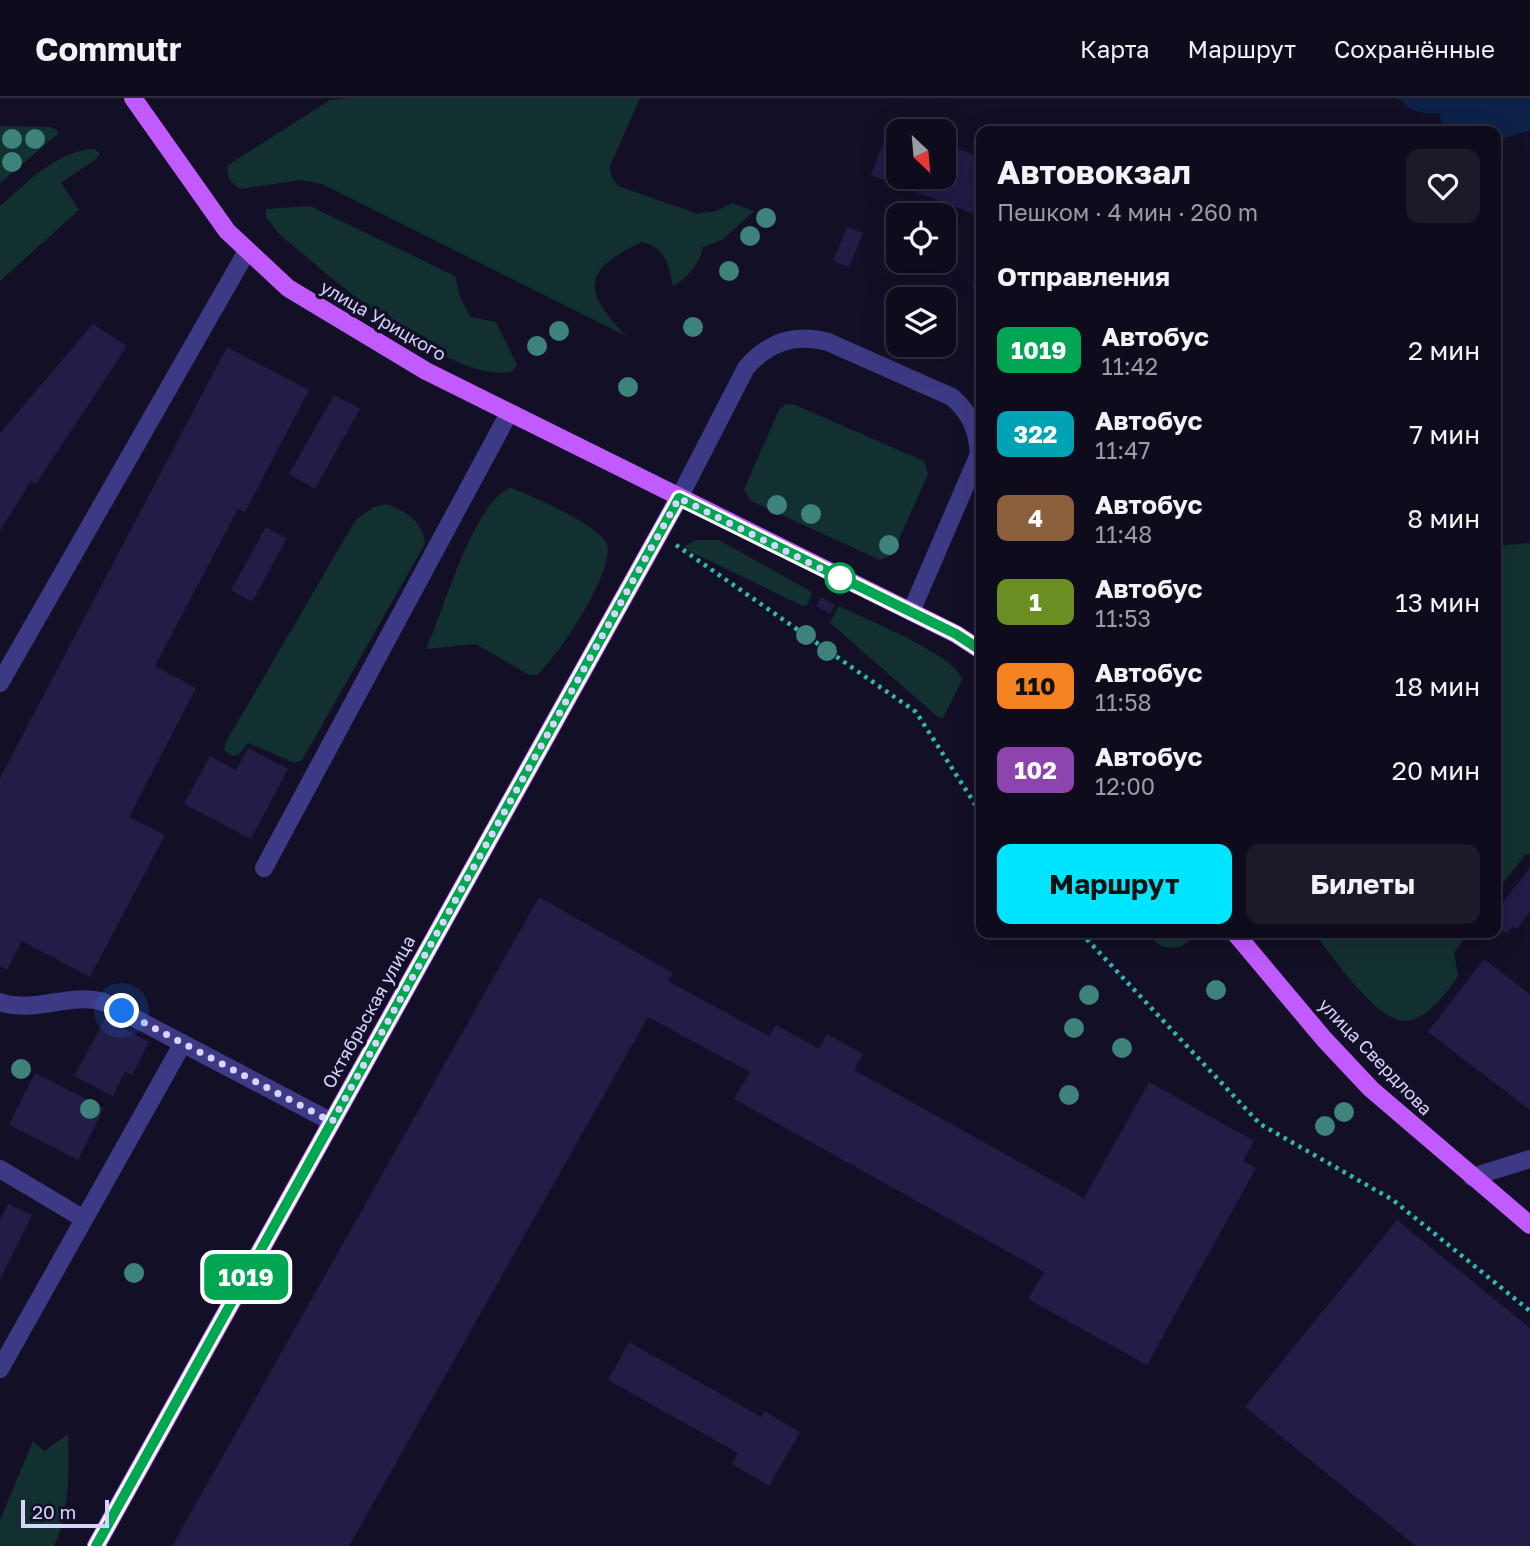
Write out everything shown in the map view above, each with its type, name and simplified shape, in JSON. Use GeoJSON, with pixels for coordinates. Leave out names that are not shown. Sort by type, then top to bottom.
{"type":"FeatureCollection","features":[{"type":"Feature","properties":{"kind":"main road","name":"улица Урицкого"},"geometry":{"type":"LineString","coordinates":[[133,98],[227,231],[288,288],[353,330],[509,413],[679,498]]}},
{"type":"Feature","properties":{"kind":"main road","name":"Октябрьская улица"},"geometry":{"type":"LineString","coordinates":[[96,1546],[679,498]]}},
{"type":"Feature","properties":{"kind":"main road"},"geometry":{"type":"LineString","coordinates":[[679,498],[911,612],[976,648]]}},
{"type":"Feature","properties":{"kind":"main road","name":"улица Свердлова"},"geometry":{"type":"LineString","coordinates":[[1240,938],[1324,1039],[1371,1088],[1530,1225]]}},
{"type":"Feature","properties":{"kind":"street"},"geometry":{"type":"LineString","coordinates":[[0,683],[247,251]]}},
{"type":"Feature","properties":{"kind":"street"},"geometry":{"type":"LineString","coordinates":[[679,498],[746,368],[758,354],[789,338],[808,337],[828,342],[952,397],[967,410],[976,430]]}},
{"type":"Feature","properties":{"kind":"street"},"geometry":{"type":"LineString","coordinates":[[264,867],[509,413]]}},
{"type":"Feature","properties":{"kind":"street"},"geometry":{"type":"LineString","coordinates":[[911,612],[976,461]]}},
{"type":"Feature","properties":{"kind":"street"},"geometry":{"type":"LineString","coordinates":[[0,1002],[18,1007],[35,1007],[67,1000],[94,999],[183,1042],[332,1122]]}},
{"type":"Feature","properties":{"kind":"street"},"geometry":{"type":"LineString","coordinates":[[0,1369],[183,1042]]}},
{"type":"Feature","properties":{"kind":"street"},"geometry":{"type":"LineString","coordinates":[[1472,1177],[1530,1159]]}},
{"type":"Feature","properties":{"kind":"street"},"geometry":{"type":"LineString","coordinates":[[0,1169],[84,1219]]}},
{"type":"Feature","properties":{"kind":"path"},"geometry":{"type":"LineString","coordinates":[[658,533],[916,712],[976,807]]}},
{"type":"Feature","properties":{"kind":"path"},"geometry":{"type":"LineString","coordinates":[[1086,938],[1260,1124],[1393,1200],[1530,1311]]}},
{"type":"Feature","properties":{"kind":"green space"},"geometry":{"type":"Polygon","coordinates":[[[640,98],[610,166],[611,176],[618,186],[698,214],[716,211],[732,203],[754,211],[722,240],[703,247],[692,270],[673,286],[665,258],[656,248],[642,242],[608,262],[595,282],[596,293],[601,306],[626,336],[322,184],[300,180],[240,189],[231,181],[228,165],[330,100],[640,98]]]}},
{"type":"Feature","properties":{"kind":"green space"},"geometry":{"type":"Polygon","coordinates":[[[0,126],[50,127],[57,130],[58,134],[0,183],[0,126]]]}},
{"type":"Feature","properties":{"kind":"green space"},"geometry":{"type":"Polygon","coordinates":[[[95,149],[100,154],[96,159],[61,183],[79,210],[0,281],[0,206],[55,161],[81,151],[95,149]]]}},
{"type":"Feature","properties":{"kind":"green space"},"geometry":{"type":"Polygon","coordinates":[[[310,206],[455,276],[460,297],[470,317],[496,322],[517,365],[512,372],[485,371],[455,361],[423,344],[327,274],[279,234],[266,217],[266,209],[310,206]]]}},
{"type":"Feature","properties":{"kind":"green space"},"geometry":{"type":"Polygon","coordinates":[[[786,404],[795,405],[924,461],[928,474],[892,555],[880,560],[751,501],[744,489],[779,410],[786,404]]]}},
{"type":"Feature","properties":{"kind":"green space"},"geometry":{"type":"Polygon","coordinates":[[[510,488],[547,503],[578,520],[602,537],[607,544],[607,557],[594,593],[558,651],[537,675],[529,675],[476,644],[426,649],[471,536],[496,498],[510,488]]]}},
{"type":"Feature","properties":{"kind":"green space"},"geometry":{"type":"Polygon","coordinates":[[[387,504],[413,518],[421,529],[425,544],[302,760],[295,763],[248,743],[239,755],[232,756],[224,750],[226,742],[355,521],[373,507],[387,504]]]}},
{"type":"Feature","properties":{"kind":"green space"},"geometry":{"type":"Polygon","coordinates":[[[696,540],[719,540],[810,591],[812,595],[807,605],[803,606],[685,549],[685,546],[696,540]]]}},
{"type":"Feature","properties":{"kind":"green space"},"geometry":{"type":"Polygon","coordinates":[[[1530,543],[1530,854],[1526,854],[1501,886],[1501,546],[1530,543]]]}},
{"type":"Feature","properties":{"kind":"green space"},"geometry":{"type":"Polygon","coordinates":[[[839,606],[928,649],[957,671],[962,680],[943,718],[938,717],[830,623],[839,606]]]}},
{"type":"Feature","properties":{"kind":"green space"},"geometry":{"type":"Polygon","coordinates":[[[1152,938],[1191,938],[1172,948],[1152,938]]]}},
{"type":"Feature","properties":{"kind":"green space"},"geometry":{"type":"Polygon","coordinates":[[[1318,938],[1464,938],[1454,953],[1458,976],[1429,1010],[1414,1019],[1394,1019],[1382,1011],[1343,971],[1318,938]]]}},
{"type":"Feature","properties":{"kind":"green space"},"geometry":{"type":"Polygon","coordinates":[[[68,1434],[66,1506],[54,1546],[0,1546],[0,1520],[33,1441],[44,1451],[68,1434]]]}},
{"type":"Feature","properties":{"kind":"water"},"geometry":{"type":"Polygon","coordinates":[[[1398,98],[1530,98],[1530,130],[1501,139],[1501,126],[1444,126],[1439,113],[1417,111],[1398,98]]]}},
{"type":"Feature","properties":{"kind":"building"},"geometry":{"type":"Polygon","coordinates":[[[886,137],[886,181],[871,175],[886,137]]]}},
{"type":"Feature","properties":{"kind":"building"},"geometry":{"type":"Polygon","coordinates":[[[956,148],[976,156],[976,215],[956,207],[956,203],[945,203],[908,189],[956,189],[956,148]]]}},
{"type":"Feature","properties":{"kind":"building"},"geometry":{"type":"Polygon","coordinates":[[[847,227],[863,233],[849,267],[833,261],[847,227]]]}},
{"type":"Feature","properties":{"kind":"building"},"geometry":{"type":"Polygon","coordinates":[[[93,324],[127,346],[36,484],[31,481],[0,531],[0,433],[93,324]]]}},
{"type":"Feature","properties":{"kind":"building"},"geometry":{"type":"Polygon","coordinates":[[[227,347],[309,390],[245,512],[238,509],[155,666],[196,688],[129,817],[165,835],[90,977],[22,941],[7,970],[0,966],[0,778],[227,347]]]}},
{"type":"Feature","properties":{"kind":"building"},"geometry":{"type":"Polygon","coordinates":[[[334,395],[360,409],[315,489],[289,474],[334,395]]]}},
{"type":"Feature","properties":{"kind":"building"},"geometry":{"type":"Polygon","coordinates":[[[266,527],[287,538],[252,602],[231,590],[266,527]]]}},
{"type":"Feature","properties":{"kind":"building"},"geometry":{"type":"Polygon","coordinates":[[[821,597],[835,605],[830,614],[816,606],[821,597]]]}},
{"type":"Feature","properties":{"kind":"building"},"geometry":{"type":"Polygon","coordinates":[[[248,748],[288,769],[251,839],[184,804],[210,756],[236,770],[248,748]]]}},
{"type":"Feature","properties":{"kind":"building"},"geometry":{"type":"Polygon","coordinates":[[[1530,868],[1530,912],[1517,929],[1513,926],[1507,934],[1501,929],[1501,905],[1530,868]]]}},
{"type":"Feature","properties":{"kind":"building"},"geometry":{"type":"Polygon","coordinates":[[[539,897],[673,973],[668,981],[769,1036],[776,1025],[819,1049],[827,1034],[863,1054],[854,1070],[1084,1198],[1149,1082],[1254,1141],[1243,1161],[1256,1168],[1147,1365],[1028,1299],[1044,1272],[734,1099],[750,1072],[648,1017],[349,1546],[172,1546],[539,897]]]}},
{"type":"Feature","properties":{"kind":"building"},"geometry":{"type":"Polygon","coordinates":[[[1484,959],[1530,994],[1530,1110],[1428,1032],[1484,959]]]}},
{"type":"Feature","properties":{"kind":"building"},"geometry":{"type":"Polygon","coordinates":[[[105,1019],[149,1042],[132,1075],[125,1072],[113,1096],[74,1076],[105,1019]]]}},
{"type":"Feature","properties":{"kind":"building"},"geometry":{"type":"Polygon","coordinates":[[[35,1073],[104,1108],[78,1160],[9,1125],[35,1073]]]}},
{"type":"Feature","properties":{"kind":"building"},"geometry":{"type":"Polygon","coordinates":[[[8,1204],[32,1215],[0,1279],[0,1220],[8,1204]]]}},
{"type":"Feature","properties":{"kind":"building"},"geometry":{"type":"Polygon","coordinates":[[[1397,1220],[1530,1328],[1530,1546],[1416,1546],[1245,1407],[1397,1220]]]}},
{"type":"Feature","properties":{"kind":"building"},"geometry":{"type":"Polygon","coordinates":[[[629,1342],[761,1417],[764,1411],[800,1432],[769,1486],[732,1464],[738,1453],[608,1380],[629,1342]]]}},
{"type":"Feature","properties":{"kind":"bus line","name":"1019"},"geometry":{"type":"LineString","coordinates":[[96,1546],[679,498],[956,634],[976,647]]}},
{"type":"Feature","properties":{"kind":"route"},"geometry":{"type":"LineString","coordinates":[[122,1011],[332,1122],[679,498],[840,578]]}}]}
